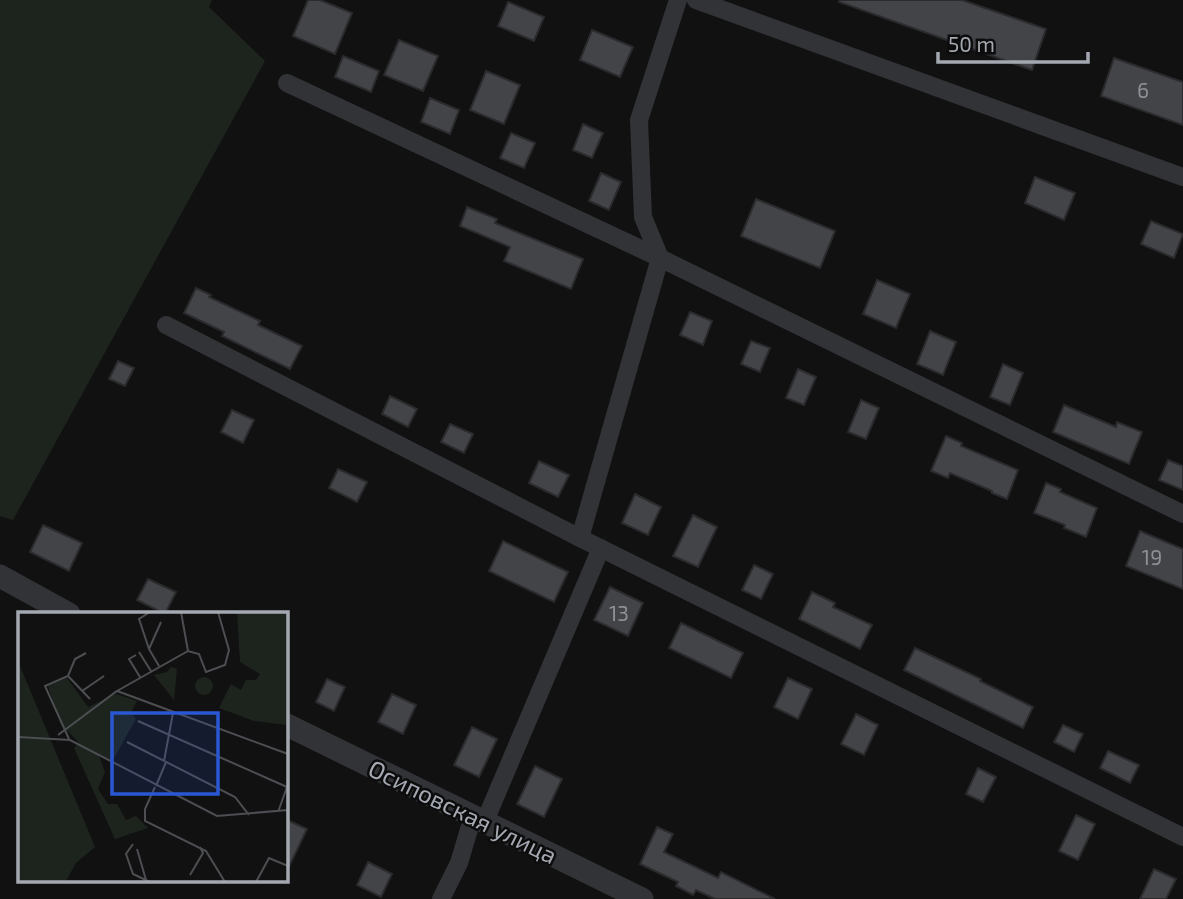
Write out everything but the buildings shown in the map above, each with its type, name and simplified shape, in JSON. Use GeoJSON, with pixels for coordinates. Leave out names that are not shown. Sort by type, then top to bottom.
{"type":"FeatureCollection","features":[{"type":"Feature","properties":{"kind":"street"},"geometry":{"type":"LineString","coordinates":[[580,538],[660,258],[643,217],[639,120],[678,0]]}},
{"type":"Feature","properties":{"kind":"street"},"geometry":{"type":"LineString","coordinates":[[696,0],[1183,177]]}},
{"type":"Feature","properties":{"kind":"street"},"geometry":{"type":"LineString","coordinates":[[286,83],[660,258],[1183,514]]}},
{"type":"Feature","properties":{"kind":"street"},"geometry":{"type":"LineString","coordinates":[[166,325],[580,538],[1183,837]]}},
{"type":"Feature","properties":{"kind":"street"},"geometry":{"type":"LineString","coordinates":[[441,899],[601,548]]}},
{"type":"Feature","properties":{"kind":"street"},"geometry":{"type":"LineString","coordinates":[[0,576],[65,612]]}},
{"type":"Feature","properties":{"kind":"street","name":"Осиповская улица"},"geometry":{"type":"LineString","coordinates":[[287,725],[642,899]]}},
{"type":"Feature","properties":{"kind":"shaded area"},"geometry":{"type":"Polygon","coordinates":[[[0,0],[212,0],[209,7],[265,61],[13,520],[0,516],[0,0]]]}}]}
